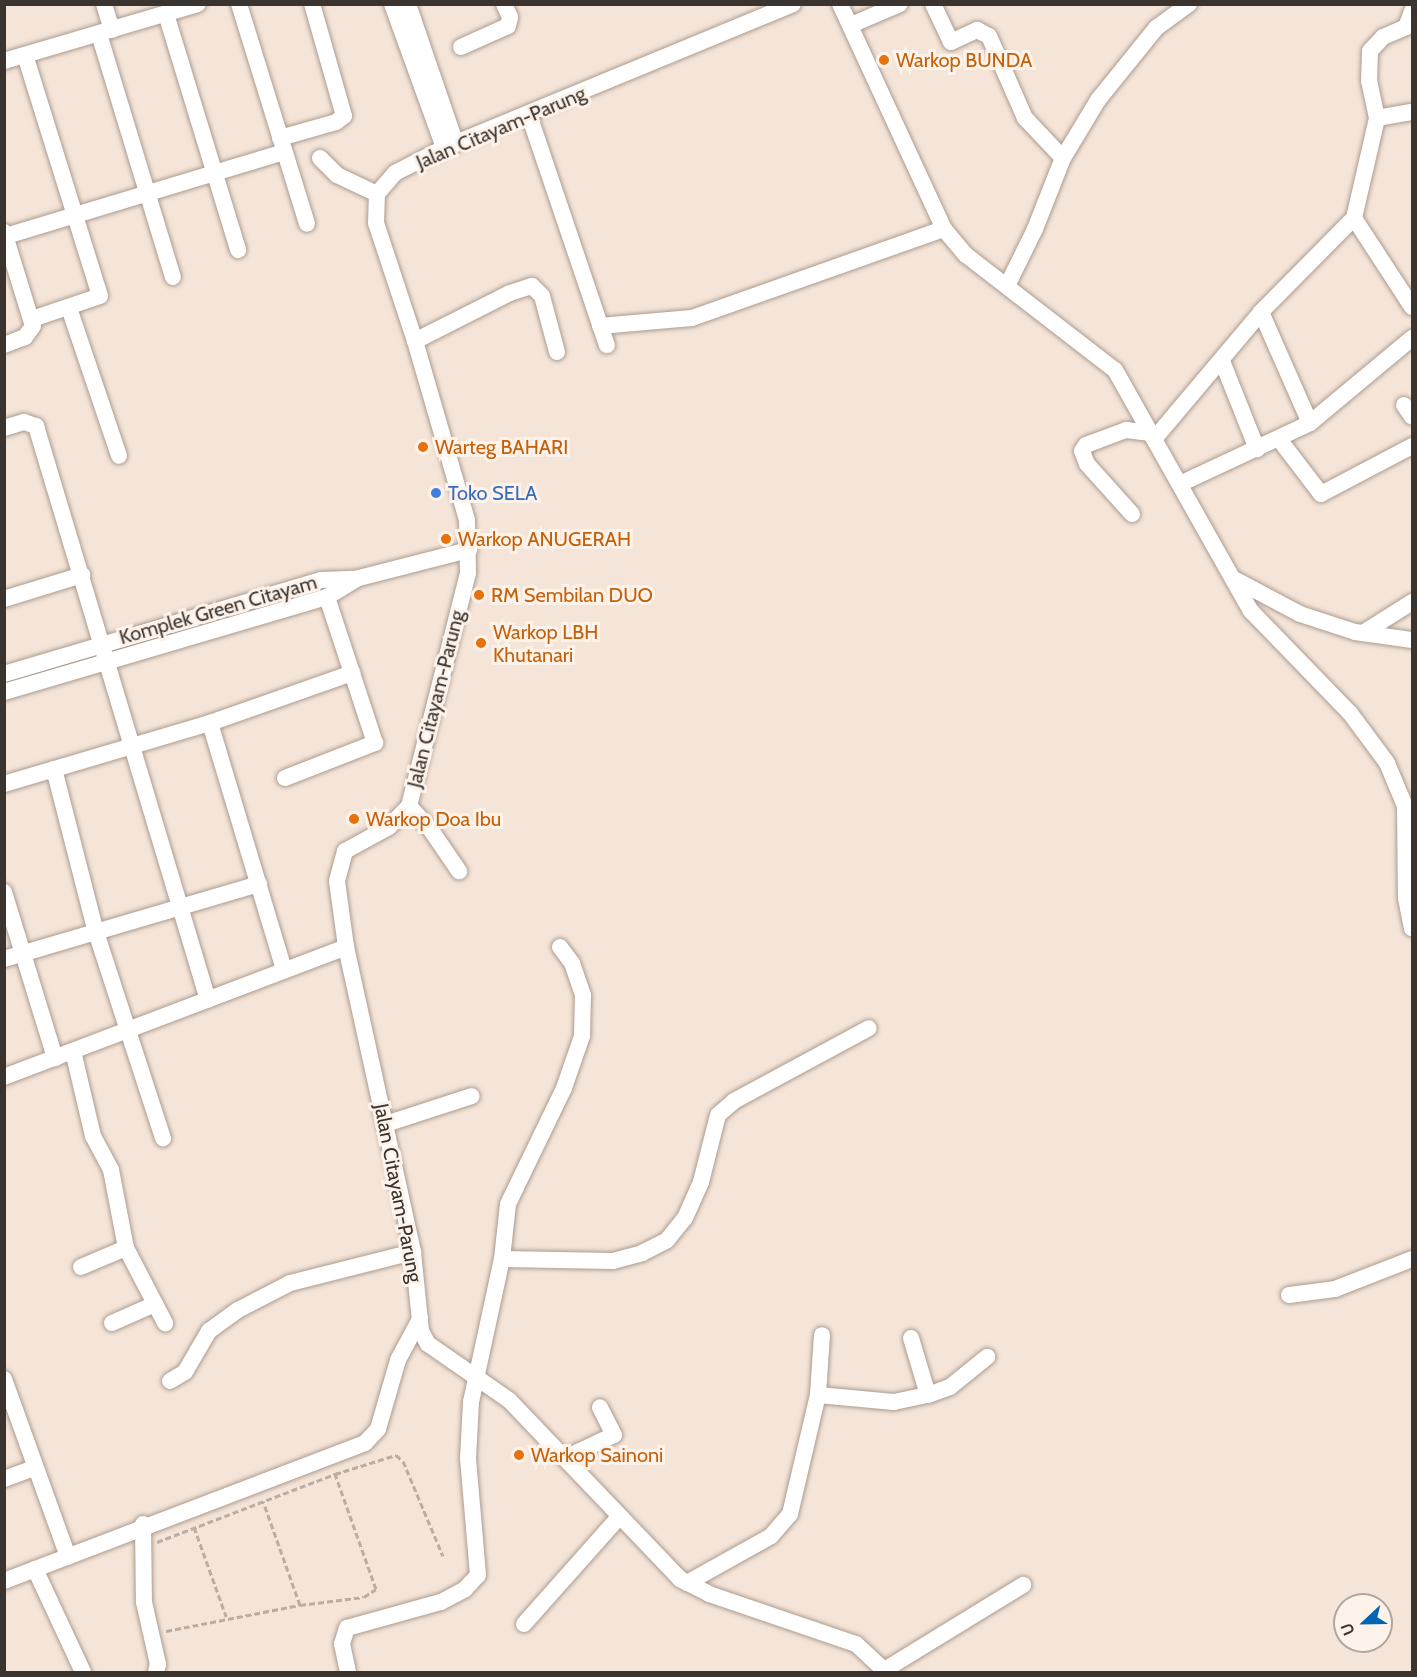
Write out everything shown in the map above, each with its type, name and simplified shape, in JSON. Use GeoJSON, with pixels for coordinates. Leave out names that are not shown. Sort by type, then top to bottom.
{"type":"FeatureCollection","features":[{"type":"Feature","properties":{"kind":"street"},"geometry":{"type":"LineString","coordinates":[[104,4],[105,32],[147,193],[173,277]]}},
{"type":"Feature","properties":{"kind":"street"},"geometry":{"type":"LineString","coordinates":[[4,61],[198,4]]}},
{"type":"Feature","properties":{"kind":"street"},"geometry":{"type":"LineString","coordinates":[[239,4],[306,224]]}},
{"type":"Feature","properties":{"kind":"street"},"geometry":{"type":"LineString","coordinates":[[4,345],[26,337],[30,333],[32,319],[6,241],[74,216],[215,173],[336,122],[344,116],[312,4]]}},
{"type":"Feature","properties":{"kind":"street"},"geometry":{"type":"LineString","coordinates":[[392,4],[450,146]]}},
{"type":"Feature","properties":{"kind":"street"},"geometry":{"type":"LineString","coordinates":[[408,4],[450,146]]}},
{"type":"Feature","properties":{"kind":"street"},"geometry":{"type":"LineString","coordinates":[[461,46],[508,26],[510,17],[504,4]]}},
{"type":"Feature","properties":{"kind":"street","name":"Jalan Citayam-Parung"},"geometry":{"type":"LineString","coordinates":[[793,4],[450,146],[395,173],[377,194],[376,223],[416,341],[466,520],[469,550],[468,573],[409,806],[389,827],[345,851],[339,864],[339,903],[346,947],[413,1252],[424,1339],[446,1358],[509,1400],[667,1569],[687,1583],[709,1594],[856,1644],[886,1671]]}},
{"type":"Feature","properties":{"kind":"street"},"geometry":{"type":"LineString","coordinates":[[840,4],[944,229],[966,255],[1115,370],[1148,434],[1168,458],[1182,483],[1199,525],[1236,580],[1244,600],[1260,622],[1350,713],[1387,763],[1405,806],[1406,898],[1413,928]]}},
{"type":"Feature","properties":{"kind":"street"},"geometry":{"type":"LineString","coordinates":[[851,25],[900,4]]}},
{"type":"Feature","properties":{"kind":"street"},"geometry":{"type":"LineString","coordinates":[[933,4],[951,42],[977,30],[989,36],[1025,118],[1063,158]]}},
{"type":"Feature","properties":{"kind":"street"},"geometry":{"type":"LineString","coordinates":[[1007,286],[1063,158],[1135,51],[1166,19],[1189,4]]}},
{"type":"Feature","properties":{"kind":"street"},"geometry":{"type":"LineString","coordinates":[[166,14],[238,250]]}},
{"type":"Feature","properties":{"kind":"street"},"geometry":{"type":"LineString","coordinates":[[1132,514],[1087,464],[1082,451],[1111,434],[1148,434],[1222,362],[1261,312],[1354,218],[1377,118],[1369,81],[1370,51],[1383,37],[1410,22]]}},
{"type":"Feature","properties":{"kind":"street"},"geometry":{"type":"LineString","coordinates":[[25,55],[100,296],[32,319]]}},
{"type":"Feature","properties":{"kind":"street"},"geometry":{"type":"LineString","coordinates":[[1377,118],[1413,112]]}},
{"type":"Feature","properties":{"kind":"street"},"geometry":{"type":"LineString","coordinates":[[528,115],[607,345]]}},
{"type":"Feature","properties":{"kind":"street"},"geometry":{"type":"LineString","coordinates":[[320,158],[337,176],[377,194]]}},
{"type":"Feature","properties":{"kind":"street"},"geometry":{"type":"LineString","coordinates":[[1354,218],[1413,307]]}},
{"type":"Feature","properties":{"kind":"street"},"geometry":{"type":"LineString","coordinates":[[600,326],[692,318],[944,229]]}},
{"type":"Feature","properties":{"kind":"street"},"geometry":{"type":"LineString","coordinates":[[416,341],[510,293],[532,286],[542,296],[557,352]]}},
{"type":"Feature","properties":{"kind":"street"},"geometry":{"type":"LineString","coordinates":[[69,308],[119,456]]}},
{"type":"Feature","properties":{"kind":"street"},"geometry":{"type":"LineString","coordinates":[[1261,312],[1310,423]]}},
{"type":"Feature","properties":{"kind":"street"},"geometry":{"type":"LineString","coordinates":[[1182,483],[1310,423],[1413,338]]}},
{"type":"Feature","properties":{"kind":"street"},"geometry":{"type":"LineString","coordinates":[[1222,362],[1257,449]]}},
{"type":"Feature","properties":{"kind":"street"},"geometry":{"type":"LineString","coordinates":[[4,428],[24,422],[36,426],[103,642],[131,746],[208,1000]]}},
{"type":"Feature","properties":{"kind":"street"},"geometry":{"type":"LineString","coordinates":[[1279,439],[1321,494],[1413,446]]}},
{"type":"Feature","properties":{"kind":"street","name":"Komplek Green Citayam"},"geometry":{"type":"LineString","coordinates":[[4,674],[103,642],[321,580],[355,579],[469,550]]}},
{"type":"Feature","properties":{"kind":"street"},"geometry":{"type":"LineString","coordinates":[[4,599],[82,575]]}},
{"type":"Feature","properties":{"kind":"street"},"geometry":{"type":"LineString","coordinates":[[4,692],[327,597],[355,579]]}},
{"type":"Feature","properties":{"kind":"street"},"geometry":{"type":"LineString","coordinates":[[1236,580],[1300,614],[1363,633],[1413,640]]}},
{"type":"Feature","properties":{"kind":"street"},"geometry":{"type":"LineString","coordinates":[[285,778],[374,746],[327,597]]}},
{"type":"Feature","properties":{"kind":"street"},"geometry":{"type":"LineString","coordinates":[[1363,633],[1413,602]]}},
{"type":"Feature","properties":{"kind":"street"},"geometry":{"type":"LineString","coordinates":[[4,784],[210,723],[352,673]]}},
{"type":"Feature","properties":{"kind":"street"},"geometry":{"type":"LineString","coordinates":[[210,723],[284,970]]}},
{"type":"Feature","properties":{"kind":"street"},"geometry":{"type":"LineString","coordinates":[[54,769],[96,932],[126,1033],[163,1138]]}},
{"type":"Feature","properties":{"kind":"street"},"geometry":{"type":"LineString","coordinates":[[409,806],[431,830],[459,871]]}},
{"type":"Feature","properties":{"kind":"street"},"geometry":{"type":"LineString","coordinates":[[4,959],[259,884]]}},
{"type":"Feature","properties":{"kind":"street"},"geometry":{"type":"LineString","coordinates":[[4,892],[55,1058]]}},
{"type":"Feature","properties":{"kind":"street"},"geometry":{"type":"LineString","coordinates":[[4,1077],[126,1033],[346,947]]}},
{"type":"Feature","properties":{"kind":"street"},"geometry":{"type":"LineString","coordinates":[[348,1672],[342,1644],[347,1628],[441,1602],[465,1589],[478,1575],[468,1459],[471,1402],[502,1259],[508,1204],[564,1088],[582,1036],[583,995],[572,963],[560,947]]}},
{"type":"Feature","properties":{"kind":"street"},"geometry":{"type":"LineString","coordinates":[[502,1259],[613,1261],[642,1253],[667,1240],[686,1218],[701,1182],[718,1115],[734,1101],[869,1028]]}},
{"type":"Feature","properties":{"kind":"street"},"geometry":{"type":"LineString","coordinates":[[73,1051],[93,1136],[111,1170],[126,1248],[165,1323]]}},
{"type":"Feature","properties":{"kind":"street"},"geometry":{"type":"LineString","coordinates":[[386,1124],[472,1096]]}},
{"type":"Feature","properties":{"kind":"street"},"geometry":{"type":"LineString","coordinates":[[81,1267],[126,1248]]}},
{"type":"Feature","properties":{"kind":"street"},"geometry":{"type":"LineString","coordinates":[[170,1381],[185,1372],[209,1331],[238,1310],[290,1283],[413,1252]]}},
{"type":"Feature","properties":{"kind":"street"},"geometry":{"type":"LineString","coordinates":[[1289,1295],[1335,1289],[1413,1259]]}},
{"type":"Feature","properties":{"kind":"street"},"geometry":{"type":"LineString","coordinates":[[112,1323],[155,1304]]}},
{"type":"Feature","properties":{"kind":"street"},"geometry":{"type":"LineString","coordinates":[[4,1581],[68,1557],[143,1524],[365,1443],[378,1429],[398,1360],[420,1319]]}},
{"type":"Feature","properties":{"kind":"street"},"geometry":{"type":"LineString","coordinates":[[687,1583],[781,1528],[796,1493],[818,1395],[822,1335]]}},
{"type":"Feature","properties":{"kind":"street"},"geometry":{"type":"LineString","coordinates":[[911,1338],[928,1395]]}},
{"type":"Feature","properties":{"kind":"street"},"geometry":{"type":"LineString","coordinates":[[398,1360],[446,1358]]}},
{"type":"Feature","properties":{"kind":"street"},"geometry":{"type":"LineString","coordinates":[[818,1395],[894,1402],[928,1395],[950,1387],[987,1358]]}},
{"type":"Feature","properties":{"kind":"street"},"geometry":{"type":"LineString","coordinates":[[4,1379],[34,1468],[68,1557]]}},
{"type":"Feature","properties":{"kind":"street"},"geometry":{"type":"LineString","coordinates":[[565,1458],[614,1435],[600,1407]]}},
{"type":"Feature","properties":{"kind":"street"},"geometry":{"type":"LineString","coordinates":[[4,1479],[34,1468]]}},
{"type":"Feature","properties":{"kind":"street"},"geometry":{"type":"LineString","coordinates":[[524,1624],[620,1517]]}},
{"type":"Feature","properties":{"kind":"street"},"geometry":{"type":"LineString","coordinates":[[143,1524],[144,1602],[156,1672]]}},
{"type":"Feature","properties":{"kind":"street"},"geometry":{"type":"LineString","coordinates":[[35,1569],[83,1672]]}},
{"type":"Feature","properties":{"kind":"street"},"geometry":{"type":"LineString","coordinates":[[886,1671],[1023,1585]]}},
{"type":"Feature","properties":{"kind":"path"},"geometry":{"type":"LineString","coordinates":[[144,1546],[391,1455],[399,1458],[443,1556]]}},
{"type":"Feature","properties":{"kind":"path"},"geometry":{"type":"LineString","coordinates":[[151,1635],[226,1617],[364,1597],[376,1589],[335,1474]]}},
{"type":"Feature","properties":{"kind":"path"},"geometry":{"type":"LineString","coordinates":[[263,1501],[300,1605]]}},
{"type":"Feature","properties":{"kind":"path"},"geometry":{"type":"LineString","coordinates":[[194,1527],[226,1617]]}},
{"type":"Feature","properties":{"kind":"place","name":"Warkop BUNDA"},"geometry":{"type":"Point","coordinates":[884,60]}},
{"type":"Feature","properties":{"kind":"place","name":"Warteg BAHARI"},"geometry":{"type":"Point","coordinates":[423,447]}},
{"type":"Feature","properties":{"kind":"place","name":"Toko SELA"},"geometry":{"type":"Point","coordinates":[436,493]}},
{"type":"Feature","properties":{"kind":"place","name":"Warkop ANUGERAH"},"geometry":{"type":"Point","coordinates":[446,539]}},
{"type":"Feature","properties":{"kind":"place","name":"RM Sembilan DUO"},"geometry":{"type":"Point","coordinates":[479,595]}},
{"type":"Feature","properties":{"kind":"place","name":"Warkop LBH Khutanari"},"geometry":{"type":"Point","coordinates":[481,643]}},
{"type":"Feature","properties":{"kind":"place","name":"Warkop Doa Ibu"},"geometry":{"type":"Point","coordinates":[354,819]}},
{"type":"Feature","properties":{"kind":"place","name":"Warkop Sainoni"},"geometry":{"type":"Point","coordinates":[519,1455]}}]}
